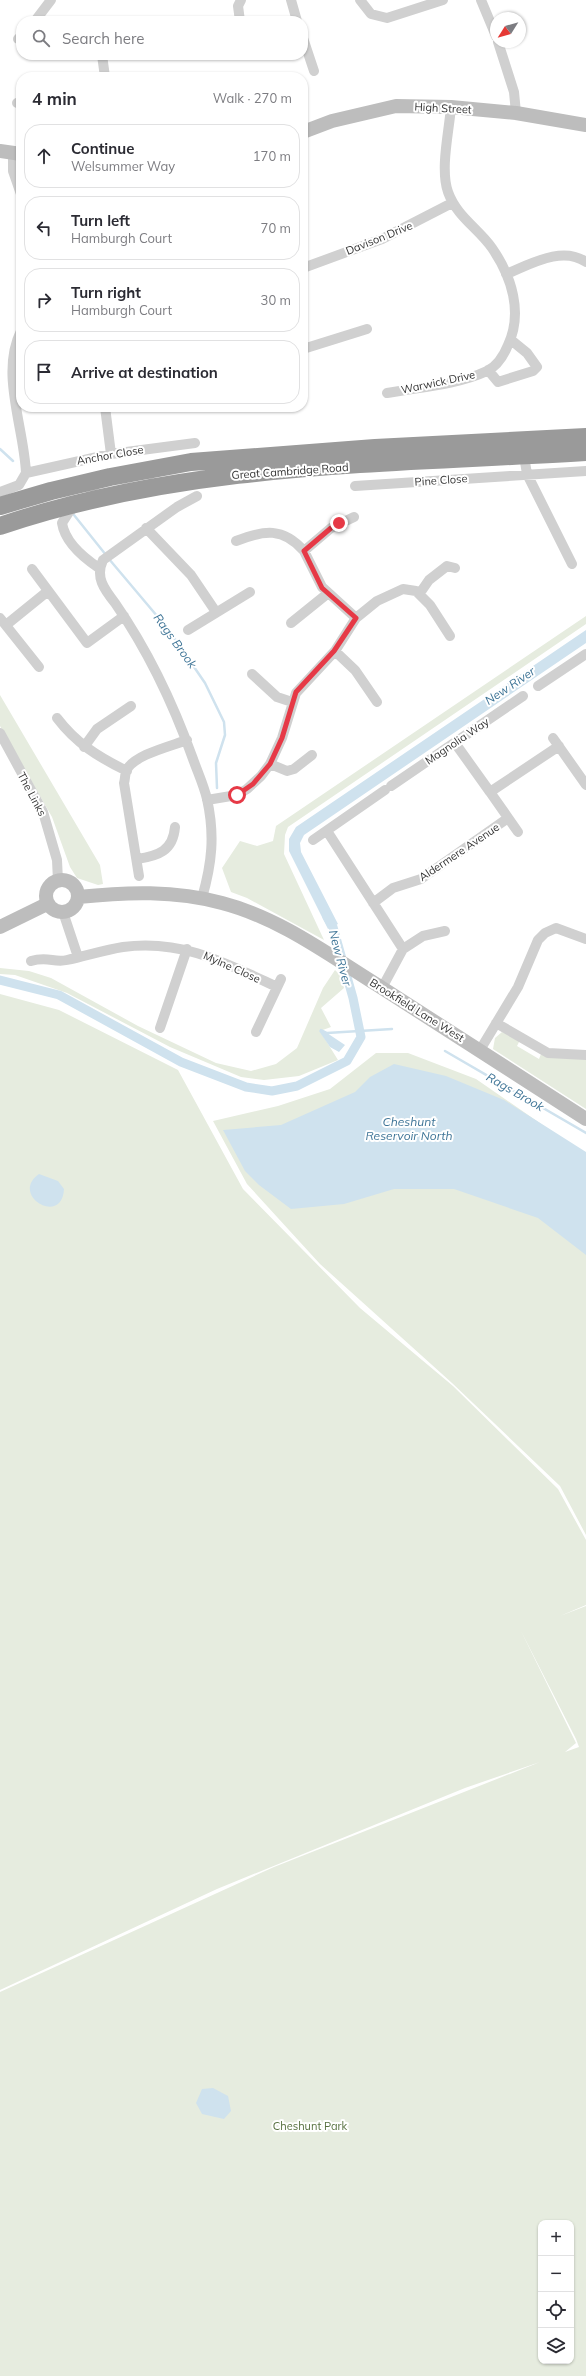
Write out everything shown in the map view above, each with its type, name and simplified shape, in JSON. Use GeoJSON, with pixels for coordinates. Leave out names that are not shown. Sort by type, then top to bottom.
{"type":"FeatureCollection","features":[{"type":"Feature","properties":{"kind":"highway","name":"Great Cambridge Road"},"geometry":{"type":"LineString","coordinates":[[0,506],[51,491],[110,477],[191,462],[375,448],[586,437]]}},
{"type":"Feature","properties":{"kind":"highway","name":"Great Cambridge Road"},"geometry":{"type":"LineString","coordinates":[[0,526],[82,502],[128,491],[210,477],[525,465],[586,452]]}},
{"type":"Feature","properties":{"kind":"main road","name":"High Street"},"geometry":{"type":"LineString","coordinates":[[308,130],[332,121],[396,106],[451,107],[516,113],[586,125]]}},
{"type":"Feature","properties":{"kind":"main road"},"geometry":{"type":"LineString","coordinates":[[58,881],[72,884],[78,897],[73,907],[63,912],[54,910],[48,904],[46,894],[48,888],[58,881]]}},
{"type":"Feature","properties":{"kind":"main road","name":"Brookfield Lane West"},"geometry":{"type":"LineString","coordinates":[[78,897],[137,893],[171,893],[202,898],[255,914],[284,927],[328,954],[586,1119]]}},
{"type":"Feature","properties":{"kind":"main road"},"geometry":{"type":"LineString","coordinates":[[0,927],[48,904]]}},
{"type":"Feature","properties":{"kind":"street"},"geometry":{"type":"LineString","coordinates":[[39,16],[52,0]]}},
{"type":"Feature","properties":{"kind":"street"},"geometry":{"type":"LineString","coordinates":[[239,16],[238,6],[241,0]]}},
{"type":"Feature","properties":{"kind":"street"},"geometry":{"type":"LineString","coordinates":[[290,0],[295,16]]}},
{"type":"Feature","properties":{"kind":"street"},"geometry":{"type":"LineString","coordinates":[[360,0],[371,14],[387,18],[443,0]]}},
{"type":"Feature","properties":{"kind":"street"},"geometry":{"type":"LineString","coordinates":[[482,0],[490,21]]}},
{"type":"Feature","properties":{"kind":"street"},"geometry":{"type":"LineString","coordinates":[[500,48],[514,92],[516,113]]}},
{"type":"Feature","properties":{"kind":"street"},"geometry":{"type":"LineString","coordinates":[[308,53],[314,71]]}},
{"type":"Feature","properties":{"kind":"street"},"geometry":{"type":"LineString","coordinates":[[105,72],[106,60]]}},
{"type":"Feature","properties":{"kind":"street","name":"Warwick Drive"},"geometry":{"type":"LineString","coordinates":[[387,393],[452,382],[488,370],[502,357],[511,340],[515,326],[516,309],[506,274],[499,258],[487,241],[464,219],[452,203],[445,174],[451,107]]}},
{"type":"Feature","properties":{"kind":"street"},"geometry":{"type":"LineString","coordinates":[[11,152],[13,170],[16,179]]}},
{"type":"Feature","properties":{"kind":"street","name":"Davison Drive"},"geometry":{"type":"LineString","coordinates":[[308,266],[396,233],[452,203]]}},
{"type":"Feature","properties":{"kind":"street"},"geometry":{"type":"LineString","coordinates":[[506,274],[555,256],[572,256],[586,262]]}},
{"type":"Feature","properties":{"kind":"street"},"geometry":{"type":"LineString","coordinates":[[308,347],[367,329]]}},
{"type":"Feature","properties":{"kind":"street"},"geometry":{"type":"LineString","coordinates":[[0,492],[19,485],[26,473],[3,367],[9,350],[16,339]]}},
{"type":"Feature","properties":{"kind":"street","name":"Warwick Drive"},"geometry":{"type":"LineString","coordinates":[[488,370],[498,382],[532,371],[537,367],[527,353],[511,340]]}},
{"type":"Feature","properties":{"kind":"street"},"geometry":{"type":"LineString","coordinates":[[106,412],[111,454]]}},
{"type":"Feature","properties":{"kind":"street","name":"Anchor Close"},"geometry":{"type":"LineString","coordinates":[[26,473],[111,454],[195,443]]}},
{"type":"Feature","properties":{"kind":"street"},"geometry":{"type":"LineString","coordinates":[[525,465],[572,564]]}},
{"type":"Feature","properties":{"kind":"street","name":"Pine Close"},"geometry":{"type":"LineString","coordinates":[[355,486],[525,465],[586,471]]}},
{"type":"Feature","properties":{"kind":"street"},"geometry":{"type":"LineString","coordinates":[[197,496],[177,507],[146,528],[105,561],[100,580],[154,665],[186,740],[207,800],[212,841],[211,867],[202,898]]}},
{"type":"Feature","properties":{"kind":"street"},"geometry":{"type":"LineString","coordinates":[[82,502],[69,512],[62,523],[63,530],[81,556],[105,561]]}},
{"type":"Feature","properties":{"kind":"street"},"geometry":{"type":"LineString","coordinates":[[304,551],[331,528],[354,517]]}},
{"type":"Feature","properties":{"kind":"street"},"geometry":{"type":"LineString","coordinates":[[146,528],[191,575],[216,612]]}},
{"type":"Feature","properties":{"kind":"street"},"geometry":{"type":"LineString","coordinates":[[236,541],[252,535],[277,532],[289,537],[304,551],[318,581],[328,594],[356,618]]}},
{"type":"Feature","properties":{"kind":"street"},"geometry":{"type":"LineString","coordinates":[[420,593],[429,580],[447,566],[455,568]]}},
{"type":"Feature","properties":{"kind":"street"},"geometry":{"type":"LineString","coordinates":[[32,569],[87,643],[124,616]]}},
{"type":"Feature","properties":{"kind":"street"},"geometry":{"type":"LineString","coordinates":[[207,800],[241,793],[253,784],[270,764],[282,738],[292,702],[306,681],[334,651],[356,618],[377,601],[394,592],[408,589],[420,593],[437,614],[450,636]]}},
{"type":"Feature","properties":{"kind":"street"},"geometry":{"type":"LineString","coordinates":[[39,667],[3,621],[48,591]]}},
{"type":"Feature","properties":{"kind":"street"},"geometry":{"type":"LineString","coordinates":[[188,630],[250,592]]}},
{"type":"Feature","properties":{"kind":"street"},"geometry":{"type":"LineString","coordinates":[[291,623],[328,594]]}},
{"type":"Feature","properties":{"kind":"street"},"geometry":{"type":"LineString","coordinates":[[334,651],[355,670],[378,702]]}},
{"type":"Feature","properties":{"kind":"street"},"geometry":{"type":"LineString","coordinates":[[538,686],[586,654]]}},
{"type":"Feature","properties":{"kind":"street"},"geometry":{"type":"LineString","coordinates":[[252,674],[277,697],[292,702]]}},
{"type":"Feature","properties":{"kind":"street","name":"Magnolia Way"},"geometry":{"type":"LineString","coordinates":[[313,840],[523,696]]}},
{"type":"Feature","properties":{"kind":"street"},"geometry":{"type":"LineString","coordinates":[[84,747],[97,729],[131,706]]}},
{"type":"Feature","properties":{"kind":"street"},"geometry":{"type":"LineString","coordinates":[[56,718],[72,738],[84,747],[126,771]]}},
{"type":"Feature","properties":{"kind":"street","name":"The Links"},"geometry":{"type":"LineString","coordinates":[[0,733],[43,812],[57,860],[58,881]]}},
{"type":"Feature","properties":{"kind":"street"},"geometry":{"type":"LineString","coordinates":[[140,876],[124,783],[126,771],[133,763],[142,757],[186,740]]}},
{"type":"Feature","properties":{"kind":"street"},"geometry":{"type":"LineString","coordinates":[[490,792],[556,742],[586,785]]}},
{"type":"Feature","properties":{"kind":"street","name":"Aldermere Avenue"},"geometry":{"type":"LineString","coordinates":[[455,743],[518,832]]}},
{"type":"Feature","properties":{"kind":"street"},"geometry":{"type":"LineString","coordinates":[[270,764],[287,772],[294,769],[312,755]]}},
{"type":"Feature","properties":{"kind":"street","name":"Aldermere Avenue"},"geometry":{"type":"LineString","coordinates":[[373,903],[393,888],[421,879],[508,818]]}},
{"type":"Feature","properties":{"kind":"street"},"geometry":{"type":"LineString","coordinates":[[137,859],[153,856],[164,851],[172,842],[175,827]]}},
{"type":"Feature","properties":{"kind":"street"},"geometry":{"type":"LineString","coordinates":[[327,831],[403,950]]}},
{"type":"Feature","properties":{"kind":"street"},"geometry":{"type":"LineString","coordinates":[[63,912],[78,957]]}},
{"type":"Feature","properties":{"kind":"street"},"geometry":{"type":"LineString","coordinates":[[480,1050],[518,987],[542,935],[556,928],[586,939]]}},
{"type":"Feature","properties":{"kind":"street"},"geometry":{"type":"LineString","coordinates":[[382,988],[403,950],[423,936],[445,931]]}},
{"type":"Feature","properties":{"kind":"street","name":"Mylne Close"},"geometry":{"type":"LineString","coordinates":[[31,961],[43,958],[66,961],[124,947],[173,946],[187,949],[279,983],[256,1032]]}},
{"type":"Feature","properties":{"kind":"street"},"geometry":{"type":"LineString","coordinates":[[160,1028],[187,949]]}},
{"type":"Feature","properties":{"kind":"street"},"geometry":{"type":"LineString","coordinates":[[496,1023],[543,1051],[562,1056],[586,1055]]}},
{"type":"Feature","properties":{"kind":"green space"},"geometry":{"type":"Polygon","coordinates":[[[586,616],[586,624],[288,827],[285,835],[284,854],[324,940],[247,898],[231,892],[222,868],[240,841],[257,846],[273,841],[276,826],[586,616]]]}},
{"type":"Feature","properties":{"kind":"green space"},"geometry":{"type":"Polygon","coordinates":[[[0,695],[100,865],[103,884],[98,885],[77,878],[70,867],[52,817],[0,726],[0,695]]]}},
{"type":"Feature","properties":{"kind":"green space"},"geometry":{"type":"Polygon","coordinates":[[[0,968],[29,971],[51,978],[138,1026],[216,1063],[251,1071],[276,1064],[297,1048],[323,988],[335,970],[339,974],[344,988],[321,1008],[331,1027],[320,1031],[338,1060],[299,1076],[264,1080],[241,1077],[170,1047],[67,993],[15,975],[0,974],[0,968]]]}},
{"type":"Feature","properties":{"kind":"green space","name":"Cheshunt Park"},"geometry":{"type":"Polygon","coordinates":[[[0,994],[59,1010],[178,1070],[243,1189],[360,1308],[453,1386],[558,1489],[586,1540],[586,1605],[560,1616],[586,1606],[586,2376],[0,2376],[0,1992],[274,1867],[540,1762],[465,1788],[217,1889],[0,1990],[0,994]],[[521,1631],[576,1743],[565,1752],[579,1747],[521,1631]]]}},
{"type":"Feature","properties":{"kind":"green space"},"geometry":{"type":"Polygon","coordinates":[[[502,1032],[520,1040],[517,1046],[539,1059],[541,1054],[586,1058],[586,1109],[493,1049],[495,1038],[502,1032]]]}},
{"type":"Feature","properties":{"kind":"green space"},"geometry":{"type":"Polygon","coordinates":[[[376,1053],[408,1053],[476,1079],[586,1155],[586,1535],[560,1486],[452,1383],[320,1264],[247,1184],[213,1121],[278,1106],[330,1089],[376,1053]]]}},
{"type":"Feature","properties":{"kind":"water"},"geometry":{"type":"Polygon","coordinates":[[[586,630],[586,643],[304,835],[300,843],[301,852],[338,924],[328,929],[289,851],[289,839],[296,827],[586,630]]]}},
{"type":"Feature","properties":{"kind":"water"},"geometry":{"type":"Polygon","coordinates":[[[321,1029],[345,1045],[339,1052],[330,1047],[319,1031],[321,1029]]]}},
{"type":"Feature","properties":{"kind":"water","name":"Cheshunt Reservoir North"},"geometry":{"type":"Polygon","coordinates":[[[394,1064],[446,1076],[504,1100],[586,1152],[586,1255],[538,1218],[454,1189],[394,1189],[344,1204],[291,1209],[259,1185],[245,1171],[223,1130],[281,1125],[355,1092],[370,1077],[394,1064]]]}},
{"type":"Feature","properties":{"kind":"water"},"geometry":{"type":"Polygon","coordinates":[[[39,1174],[58,1181],[64,1189],[61,1200],[55,1206],[40,1204],[33,1198],[30,1191],[31,1182],[39,1174]]]}},
{"type":"Feature","properties":{"kind":"water"},"geometry":{"type":"Polygon","coordinates":[[[213,2088],[228,2096],[231,2111],[224,2119],[202,2114],[196,2103],[202,2089],[213,2088]]]}},
{"type":"Feature","properties":{"kind":"waterway","name":"Rags Brook"},"geometry":{"type":"LineString","coordinates":[[0,449],[13,461]]}},
{"type":"Feature","properties":{"kind":"waterway","name":"Rags Brook"},"geometry":{"type":"LineString","coordinates":[[74,515],[106,555]]}},
{"type":"Feature","properties":{"kind":"waterway","name":"Rags Brook"},"geometry":{"type":"LineString","coordinates":[[109,559],[168,629],[205,683],[224,722],[225,735],[216,763],[217,788]]}},
{"type":"Feature","properties":{"kind":"waterway","name":"New River"},"geometry":{"type":"LineString","coordinates":[[0,980],[59,995],[181,1062],[246,1087],[272,1091],[297,1086],[347,1061],[361,1037],[353,998],[333,927],[327,917]]}},
{"type":"Feature","properties":{"kind":"waterway","name":"Rags Brook"},"geometry":{"type":"LineString","coordinates":[[321,1030],[327,1033],[392,1029]]}},
{"type":"Feature","properties":{"kind":"waterway","name":"Rags Brook"},"geometry":{"type":"LineString","coordinates":[[445,1051],[586,1133]]}},
{"type":"Feature","properties":{"kind":"route"},"geometry":{"type":"LineString","coordinates":[[237,795],[253,784],[270,764],[282,738],[296,692],[328,660],[356,618],[322,588],[304,551],[318,541],[327,531],[339,523]]}}]}
